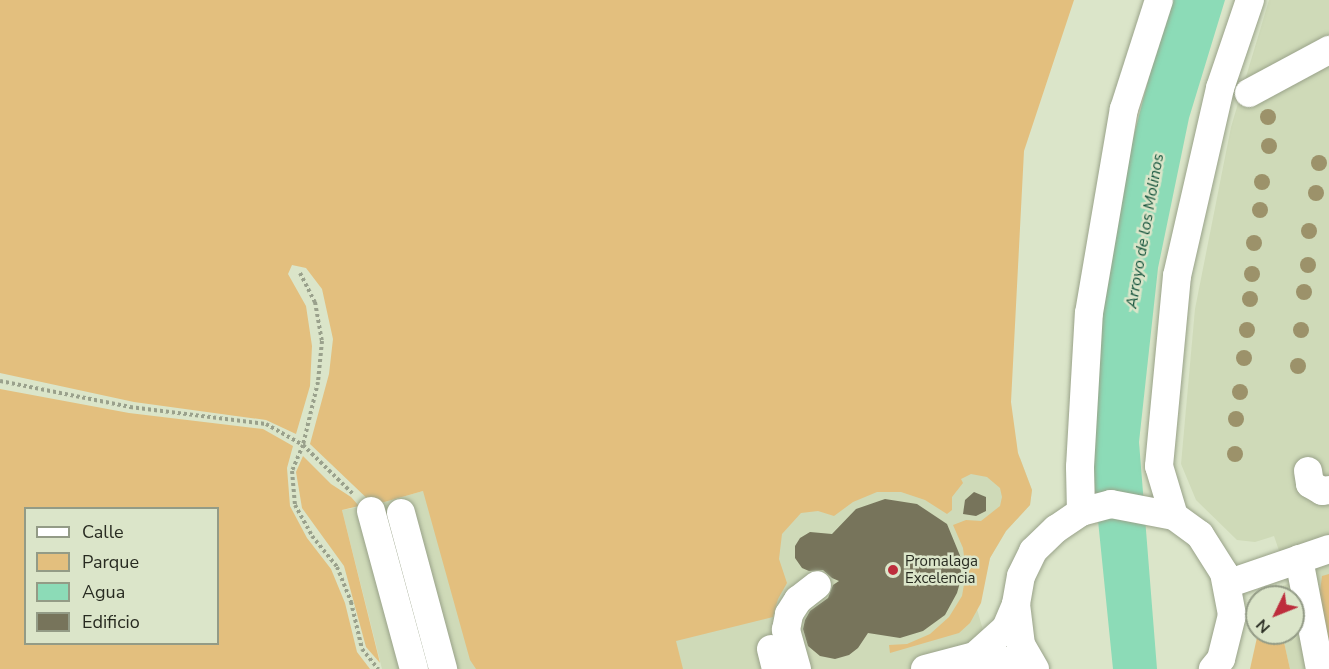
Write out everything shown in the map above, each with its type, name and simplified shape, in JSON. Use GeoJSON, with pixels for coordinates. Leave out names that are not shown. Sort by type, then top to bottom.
{"type":"FeatureCollection","features":[{"type":"Feature","properties":{"kind":"street"},"geometry":{"type":"LineString","coordinates":[[1081,512],[1080,467],[1089,314],[1124,109],[1159,0]]}},
{"type":"Feature","properties":{"kind":"street"},"geometry":{"type":"LineString","coordinates":[[1174,516],[1160,466],[1177,276],[1220,88],[1250,0]]}},
{"type":"Feature","properties":{"kind":"street"},"geometry":{"type":"LineString","coordinates":[[1249,93],[1329,50]]}},
{"type":"Feature","properties":{"kind":"street"},"geometry":{"type":"LineString","coordinates":[[1308,471],[1310,483],[1322,491],[1329,490]]}},
{"type":"Feature","properties":{"kind":"street"},"geometry":{"type":"LineString","coordinates":[[975,656],[1006,628],[1016,604],[1022,576],[1033,551],[1056,529],[1081,512],[1111,504],[1174,516],[1200,535],[1224,573],[1232,615],[1221,659],[1213,669]]}},
{"type":"Feature","properties":{"kind":"street"},"geometry":{"type":"LineString","coordinates":[[371,511],[414,669]]}},
{"type":"Feature","properties":{"kind":"street"},"geometry":{"type":"LineString","coordinates":[[401,513],[442,669]]}},
{"type":"Feature","properties":{"kind":"street"},"geometry":{"type":"LineString","coordinates":[[1227,584],[1329,549]]}},
{"type":"Feature","properties":{"kind":"street"},"geometry":{"type":"LineString","coordinates":[[1299,559],[1320,669]]}},
{"type":"Feature","properties":{"kind":"street"},"geometry":{"type":"LineString","coordinates":[[797,669],[786,630],[789,614],[798,600],[817,585]]}},
{"type":"Feature","properties":{"kind":"street"},"geometry":{"type":"LineString","coordinates":[[1016,604],[1021,645],[1035,669]]}},
{"type":"Feature","properties":{"kind":"street"},"geometry":{"type":"LineString","coordinates":[[925,669],[975,656],[1011,662],[1026,669]]}},
{"type":"Feature","properties":{"kind":"path"},"geometry":{"type":"LineString","coordinates":[[300,273],[315,302],[322,341],[318,381],[303,445],[292,471],[295,505],[312,536],[337,567],[351,603],[362,649],[378,669]]}},
{"type":"Feature","properties":{"kind":"path"},"geometry":{"type":"LineString","coordinates":[[0,381],[130,407],[266,424],[303,445],[371,511]]}},
{"type":"Feature","properties":{"kind":"shaded area"},"geometry":{"type":"Polygon","coordinates":[[[1269,0],[1329,0],[1329,669],[1290,669],[1285,645],[1305,645],[1305,585],[1285,585],[1290,583],[1274,536],[1255,542],[1237,540],[1196,500],[1181,464],[1195,309],[1231,127],[1269,0]]]}},
{"type":"Feature","properties":{"kind":"shaded area"},"geometry":{"type":"Polygon","coordinates":[[[1020,458],[1032,490],[1030,505],[1006,531],[990,558],[977,609],[994,669],[382,669],[342,510],[374,505],[423,491],[562,565],[1020,458]]]}},
{"type":"Feature","properties":{"kind":"green space"},"geometry":{"type":"Polygon","coordinates":[[[0,0],[1074,0],[1024,151],[1011,402],[1018,453],[1032,490],[1030,505],[1006,531],[990,558],[981,603],[970,623],[959,633],[890,653],[889,645],[907,644],[930,634],[949,617],[962,596],[966,573],[963,548],[953,525],[966,520],[981,521],[1000,506],[1002,497],[1000,488],[987,477],[971,474],[961,479],[963,483],[952,497],[952,510],[947,514],[925,500],[901,492],[877,492],[853,502],[834,516],[818,511],[801,513],[782,534],[779,559],[787,583],[778,599],[773,617],[676,641],[683,669],[476,669],[470,660],[423,491],[374,505],[310,444],[329,374],[333,339],[322,289],[306,268],[292,265],[288,274],[306,306],[312,346],[310,386],[296,434],[266,420],[134,402],[0,373],[0,0]]]}},
{"type":"Feature","properties":{"kind":"green space"},"geometry":{"type":"Polygon","coordinates":[[[0,389],[129,413],[263,429],[293,446],[287,468],[290,506],[307,538],[331,569],[345,603],[357,652],[370,669],[0,669],[0,389]]]}},
{"type":"Feature","properties":{"kind":"green space"},"geometry":{"type":"Polygon","coordinates":[[[303,456],[331,484],[351,497],[359,506],[342,510],[380,663],[366,647],[344,566],[302,508],[296,472],[303,456]]]}},
{"type":"Feature","properties":{"kind":"green space"},"geometry":{"type":"Polygon","coordinates":[[[1329,574],[1329,669],[1317,615],[1322,576],[1329,574]]]}},
{"type":"Feature","properties":{"kind":"green space"},"geometry":{"type":"Polygon","coordinates":[[[1255,645],[1285,645],[1290,669],[1250,669],[1255,645]]]}},
{"type":"Feature","properties":{"kind":"water","name":"Arroyo de los Molinos"},"geometry":{"type":"Polygon","coordinates":[[[1169,0],[1225,0],[1189,118],[1158,268],[1139,442],[1157,669],[1113,669],[1089,431],[1096,342],[1119,193],[1169,0]]]}},
{"type":"Feature","properties":{"kind":"building"},"geometry":{"type":"Polygon","coordinates":[[[974,492],[986,497],[986,511],[976,516],[963,514],[965,500],[974,492]]]}},
{"type":"Feature","properties":{"kind":"building"},"geometry":{"type":"Polygon","coordinates":[[[885,499],[917,504],[947,524],[961,558],[961,579],[957,593],[945,615],[923,631],[900,638],[868,633],[858,648],[849,655],[835,659],[820,656],[808,646],[803,629],[805,620],[810,611],[828,598],[833,585],[839,581],[823,570],[809,571],[802,568],[795,558],[795,546],[800,538],[810,532],[832,534],[856,509],[885,499]]]}},
{"type":"Feature","properties":{"kind":"place","name":"Promalaga Excelencia"},"geometry":{"type":"Point","coordinates":[893,570]}}]}
